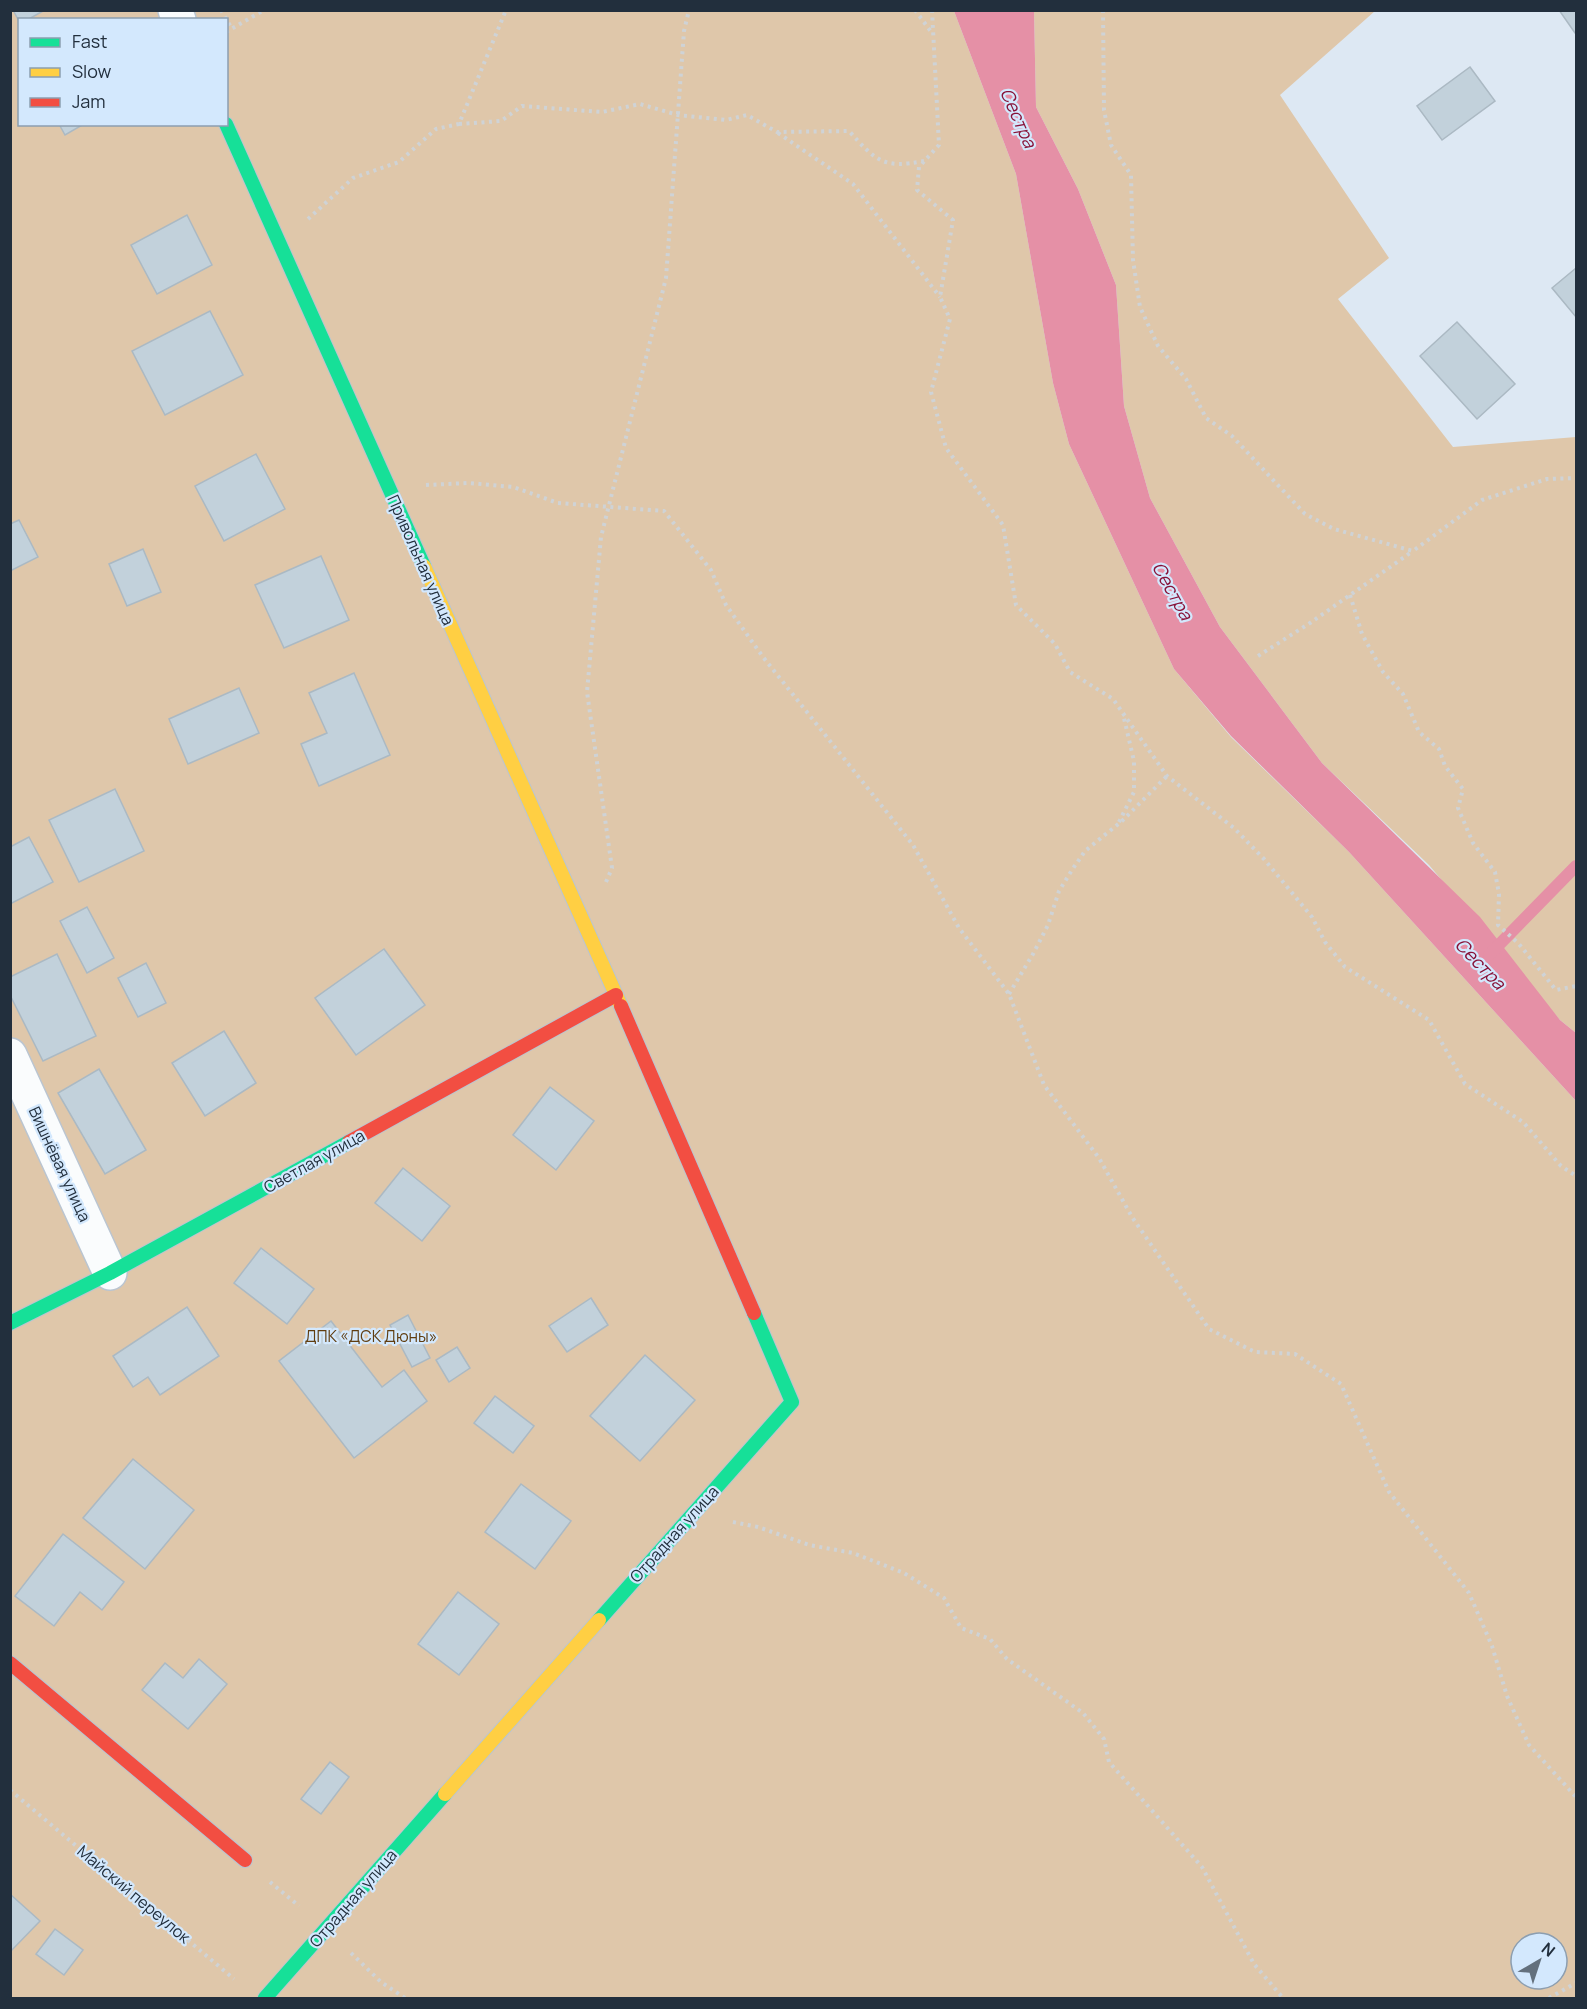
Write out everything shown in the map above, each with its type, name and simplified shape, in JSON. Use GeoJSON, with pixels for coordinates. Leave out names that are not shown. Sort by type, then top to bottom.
{"type":"FeatureCollection","features":[{"type":"Feature","properties":{"kind":"street","name":"Привольная улица"},"geometry":{"type":"LineString","coordinates":[[227,126],[616,995]]}},
{"type":"Feature","properties":{"kind":"street","name":"Светлая улица"},"geometry":{"type":"LineString","coordinates":[[10,1323],[110,1273],[616,995]]}},
{"type":"Feature","properties":{"kind":"street","name":"Отрадная улица"},"geometry":{"type":"LineString","coordinates":[[265,1998],[792,1402],[616,995]]}},
{"type":"Feature","properties":{"kind":"street","name":"Вишнёвая улица"},"geometry":{"type":"LineString","coordinates":[[10,1055],[110,1273]]}},
{"type":"Feature","properties":{"kind":"street"},"geometry":{"type":"LineString","coordinates":[[10,1663],[244,1860]]}},
{"type":"Feature","properties":{"kind":"path"},"geometry":{"type":"LineString","coordinates":[[228,31],[264,10]]}},
{"type":"Feature","properties":{"kind":"path"},"geometry":{"type":"LineString","coordinates":[[459,124],[506,10]]}},
{"type":"Feature","properties":{"kind":"path"},"geometry":{"type":"LineString","coordinates":[[604,889],[612,868],[587,692],[601,537],[666,278],[684,32],[689,10]]}},
{"type":"Feature","properties":{"kind":"path"},"geometry":{"type":"LineString","coordinates":[[915,10],[933,34]]}},
{"type":"Feature","properties":{"kind":"path"},"geometry":{"type":"LineString","coordinates":[[932,10],[939,145],[919,167],[917,190],[953,219],[940,297]]}},
{"type":"Feature","properties":{"kind":"path"},"geometry":{"type":"LineString","coordinates":[[1103,10],[1104,110],[1111,145],[1131,175],[1133,260],[1140,307],[1158,346],[1186,379],[1206,418],[1232,436],[1305,514],[1334,529],[1413,551]]}},
{"type":"Feature","properties":{"kind":"path"},"geometry":{"type":"LineString","coordinates":[[228,21],[232,29]]}},
{"type":"Feature","properties":{"kind":"path"},"geometry":{"type":"LineString","coordinates":[[283,253],[310,215],[353,178],[399,162],[436,129],[459,124],[501,121],[522,106],[602,111],[640,104],[678,115],[726,120],[747,115],[777,132],[853,184],[940,297],[950,319],[931,392],[946,448],[1003,525],[1016,605],[1055,644],[1070,672],[1113,699],[1167,776],[1234,828],[1264,859],[1312,917],[1325,942],[1345,967],[1429,1020],[1465,1083],[1523,1122],[1561,1166],[1576,1176]]}},
{"type":"Feature","properties":{"kind":"path"},"geometry":{"type":"LineString","coordinates":[[777,132],[849,131],[873,158],[900,165],[925,161]]}},
{"type":"Feature","properties":{"kind":"path"},"geometry":{"type":"LineString","coordinates":[[1258,656],[1350,595],[1482,500],[1546,479],[1576,478]]}},
{"type":"Feature","properties":{"kind":"path"},"geometry":{"type":"LineString","coordinates":[[385,479],[435,487],[469,483],[513,487],[558,503],[664,511],[711,570],[726,605],[763,657],[913,845],[959,928],[1009,994],[1044,1085],[1100,1158],[1132,1217],[1209,1329],[1255,1352],[1294,1354],[1341,1384],[1389,1492],[1469,1593],[1492,1646],[1507,1696],[1529,1744],[1576,1797]]}},
{"type":"Feature","properties":{"kind":"path"},"geometry":{"type":"LineString","coordinates":[[1350,595],[1362,633],[1383,672],[1403,694],[1419,732],[1439,749],[1445,766],[1463,789],[1458,808],[1473,843],[1495,872],[1499,894],[1498,925],[1519,944],[1556,990],[1576,986]]}},
{"type":"Feature","properties":{"kind":"path"},"geometry":{"type":"LineString","coordinates":[[1117,825],[1134,792],[1134,761],[1122,711]]}},
{"type":"Feature","properties":{"kind":"path"},"geometry":{"type":"LineString","coordinates":[[1009,994],[1048,925],[1059,891],[1085,851],[1117,825],[1167,776]]}},
{"type":"Feature","properties":{"kind":"path"},"geometry":{"type":"LineString","coordinates":[[705,1500],[723,1517],[737,1524],[758,1527],[809,1545],[853,1553],[904,1573],[944,1598],[961,1628],[990,1639],[1007,1659],[1083,1713],[1104,1739],[1109,1762],[1202,1867],[1224,1913],[1254,1964],[1283,1998]]}},
{"type":"Feature","properties":{"kind":"path","name":"Майский переулок"},"geometry":{"type":"LineString","coordinates":[[10,1790],[240,1983]]}},
{"type":"Feature","properties":{"kind":"path"},"geometry":{"type":"LineString","coordinates":[[244,1860],[327,1929],[381,1982],[405,1998]]}},
{"type":"Feature","properties":{"kind":"path"},"geometry":{"type":"LineString","coordinates":[[1550,1998],[1576,1983]]}},
{"type":"Feature","properties":{"kind":"green space","name":"ДПК «ДСК Дюны»"},"geometry":{"type":"Polygon","coordinates":[[[10,11],[954,11],[1016,174],[1053,383],[1069,444],[1174,669],[1231,737],[1349,852],[1576,1101],[1576,1998],[11,1998],[10,11]]]}},
{"type":"Feature","properties":{"kind":"green space"},"geometry":{"type":"Polygon","coordinates":[[[1034,11],[1375,11],[1280,95],[1389,258],[1338,299],[1453,447],[1576,437],[1576,1033],[1560,1020],[1429,865],[1322,763],[1220,627],[1150,498],[1124,406],[1116,285],[1078,189],[1036,107],[1034,11]]]}},
{"type":"Feature","properties":{"kind":"water","name":"Сестра"},"geometry":{"type":"Polygon","coordinates":[[[954,11],[1034,11],[1036,107],[1078,189],[1116,285],[1124,406],[1150,498],[1220,627],[1322,763],[1480,917],[1560,1020],[1576,1033],[1576,1101],[1349,852],[1231,736],[1174,669],[1069,444],[1053,383],[1016,174],[954,11]]]}},
{"type":"Feature","properties":{"kind":"building"},"geometry":{"type":"Polygon","coordinates":[[[13,10],[45,10],[31,18],[18,19],[13,10]]]}},
{"type":"Feature","properties":{"kind":"building"},"geometry":{"type":"Polygon","coordinates":[[[1559,10],[1576,10],[1576,33],[1575,33],[1559,10]]]}},
{"type":"Feature","properties":{"kind":"building"},"geometry":{"type":"Polygon","coordinates":[[[1470,67],[1495,101],[1442,140],[1417,106],[1470,67]]]}},
{"type":"Feature","properties":{"kind":"building"},"geometry":{"type":"Polygon","coordinates":[[[60,126],[81,126],[65,135],[60,126]]]}},
{"type":"Feature","properties":{"kind":"building"},"geometry":{"type":"Polygon","coordinates":[[[187,215],[212,265],[157,294],[131,245],[187,215]]]}},
{"type":"Feature","properties":{"kind":"building"},"geometry":{"type":"Polygon","coordinates":[[[1576,268],[1576,317],[1552,288],[1576,268]]]}},
{"type":"Feature","properties":{"kind":"building"},"geometry":{"type":"Polygon","coordinates":[[[210,311],[243,375],[165,415],[132,351],[210,311]]]}},
{"type":"Feature","properties":{"kind":"building"},"geometry":{"type":"Polygon","coordinates":[[[1457,322],[1515,384],[1477,419],[1420,356],[1457,322]]]}},
{"type":"Feature","properties":{"kind":"building"},"geometry":{"type":"Polygon","coordinates":[[[256,454],[285,509],[224,541],[195,486],[256,454]]]}},
{"type":"Feature","properties":{"kind":"building"},"geometry":{"type":"Polygon","coordinates":[[[19,520],[38,557],[10,571],[10,524],[19,520]]]}},
{"type":"Feature","properties":{"kind":"building"},"geometry":{"type":"Polygon","coordinates":[[[143,549],[161,592],[127,606],[109,564],[143,549]]]}},
{"type":"Feature","properties":{"kind":"building"},"geometry":{"type":"Polygon","coordinates":[[[321,556],[349,620],[284,648],[255,585],[321,556]]]}},
{"type":"Feature","properties":{"kind":"building"},"geometry":{"type":"Polygon","coordinates":[[[354,673],[390,755],[319,786],[301,744],[327,733],[309,693],[354,673]]]}},
{"type":"Feature","properties":{"kind":"building"},"geometry":{"type":"Polygon","coordinates":[[[239,688],[259,733],[188,764],[169,719],[239,688]]]}},
{"type":"Feature","properties":{"kind":"building"},"geometry":{"type":"Polygon","coordinates":[[[115,789],[144,851],[79,882],[49,820],[115,789]]]}},
{"type":"Feature","properties":{"kind":"building"},"geometry":{"type":"Polygon","coordinates":[[[29,837],[53,882],[10,904],[10,847],[29,837]]]}},
{"type":"Feature","properties":{"kind":"building"},"geometry":{"type":"Polygon","coordinates":[[[87,907],[114,958],[87,973],[60,921],[87,907]]]}},
{"type":"Feature","properties":{"kind":"building"},"geometry":{"type":"Polygon","coordinates":[[[384,949],[425,1005],[356,1055],[315,998],[384,949]]]}},
{"type":"Feature","properties":{"kind":"building"},"geometry":{"type":"Polygon","coordinates":[[[57,954],[96,1036],[43,1061],[10,995],[10,977],[57,954]]]}},
{"type":"Feature","properties":{"kind":"building"},"geometry":{"type":"Polygon","coordinates":[[[146,963],[166,1003],[138,1017],[118,978],[146,963]]]}},
{"type":"Feature","properties":{"kind":"building"},"geometry":{"type":"Polygon","coordinates":[[[224,1031],[256,1083],[205,1116],[172,1063],[224,1031]]]}},
{"type":"Feature","properties":{"kind":"building"},"geometry":{"type":"Polygon","coordinates":[[[99,1069],[146,1150],[105,1174],[58,1093],[99,1069]]]}},
{"type":"Feature","properties":{"kind":"building"},"geometry":{"type":"Polygon","coordinates":[[[550,1087],[594,1121],[556,1170],[513,1135],[550,1087]]]}},
{"type":"Feature","properties":{"kind":"building"},"geometry":{"type":"Polygon","coordinates":[[[403,1168],[450,1206],[422,1241],[375,1203],[403,1168]]]}},
{"type":"Feature","properties":{"kind":"building"},"geometry":{"type":"Polygon","coordinates":[[[261,1248],[314,1289],[287,1324],[234,1283],[261,1248]]]}},
{"type":"Feature","properties":{"kind":"building"},"geometry":{"type":"Polygon","coordinates":[[[591,1298],[608,1325],[567,1352],[549,1326],[591,1298]]]}},
{"type":"Feature","properties":{"kind":"building"},"geometry":{"type":"Polygon","coordinates":[[[187,1307],[219,1356],[160,1395],[148,1377],[133,1387],[113,1356],[187,1307]]]}},
{"type":"Feature","properties":{"kind":"building"},"geometry":{"type":"Polygon","coordinates":[[[408,1315],[430,1358],[412,1367],[390,1325],[408,1315]]]}},
{"type":"Feature","properties":{"kind":"building"},"geometry":{"type":"Polygon","coordinates":[[[331,1321],[382,1387],[404,1370],[427,1401],[354,1458],[279,1361],[331,1321]]]}},
{"type":"Feature","properties":{"kind":"building"},"geometry":{"type":"Polygon","coordinates":[[[457,1347],[470,1368],[449,1382],[436,1360],[457,1347]]]}},
{"type":"Feature","properties":{"kind":"building"},"geometry":{"type":"Polygon","coordinates":[[[645,1355],[695,1400],[640,1461],[590,1416],[645,1355]]]}},
{"type":"Feature","properties":{"kind":"building"},"geometry":{"type":"Polygon","coordinates":[[[495,1396],[534,1426],[513,1453],[474,1423],[495,1396]]]}},
{"type":"Feature","properties":{"kind":"building"},"geometry":{"type":"Polygon","coordinates":[[[133,1459],[194,1510],[145,1569],[83,1518],[133,1459]]]}},
{"type":"Feature","properties":{"kind":"building"},"geometry":{"type":"Polygon","coordinates":[[[521,1484],[571,1521],[535,1569],[485,1532],[521,1484]]]}},
{"type":"Feature","properties":{"kind":"building"},"geometry":{"type":"Polygon","coordinates":[[[63,1534],[124,1582],[102,1610],[80,1592],[54,1626],[15,1596],[63,1534]]]}},
{"type":"Feature","properties":{"kind":"building"},"geometry":{"type":"Polygon","coordinates":[[[458,1592],[499,1624],[459,1675],[418,1644],[458,1592]]]}},
{"type":"Feature","properties":{"kind":"building"},"geometry":{"type":"Polygon","coordinates":[[[199,1659],[227,1684],[188,1729],[142,1690],[165,1663],[183,1678],[199,1659]]]}},
{"type":"Feature","properties":{"kind":"building"},"geometry":{"type":"Polygon","coordinates":[[[330,1762],[349,1777],[321,1814],[301,1799],[330,1762]]]}},
{"type":"Feature","properties":{"kind":"building"},"geometry":{"type":"Polygon","coordinates":[[[10,1894],[40,1921],[10,1952],[10,1894]]]}},
{"type":"Feature","properties":{"kind":"building"},"geometry":{"type":"Polygon","coordinates":[[[55,1929],[83,1950],[64,1975],[36,1954],[55,1929]]]}},
{"type":"Feature","properties":{"kind":"waterway","name":"Сестра"},"geometry":{"type":"LineString","coordinates":[[1489,955],[1576,866]]}},
{"type":"Feature","properties":{"kind":"traffic: fast"},"geometry":{"type":"LineString","coordinates":[[227,126],[424,566]]}},
{"type":"Feature","properties":{"kind":"traffic: fast"},"geometry":{"type":"LineString","coordinates":[[10,1323],[110,1273],[349,1142]]}},
{"type":"Feature","properties":{"kind":"traffic: fast"},"geometry":{"type":"LineString","coordinates":[[599,1620],[792,1402],[754,1313]]}},
{"type":"Feature","properties":{"kind":"traffic: fast"},"geometry":{"type":"LineString","coordinates":[[265,1998],[445,1794]]}},
{"type":"Feature","properties":{"kind":"traffic: slow"},"geometry":{"type":"LineString","coordinates":[[424,566],[621,1006]]}},
{"type":"Feature","properties":{"kind":"traffic: slow"},"geometry":{"type":"LineString","coordinates":[[445,1794],[599,1620]]}},
{"type":"Feature","properties":{"kind":"traffic: jam"},"geometry":{"type":"LineString","coordinates":[[349,1142],[616,995]]}},
{"type":"Feature","properties":{"kind":"traffic: jam"},"geometry":{"type":"LineString","coordinates":[[621,1006],[754,1313]]}},
{"type":"Feature","properties":{"kind":"traffic: jam"},"geometry":{"type":"LineString","coordinates":[[10,1663],[245,1860]]}}]}
